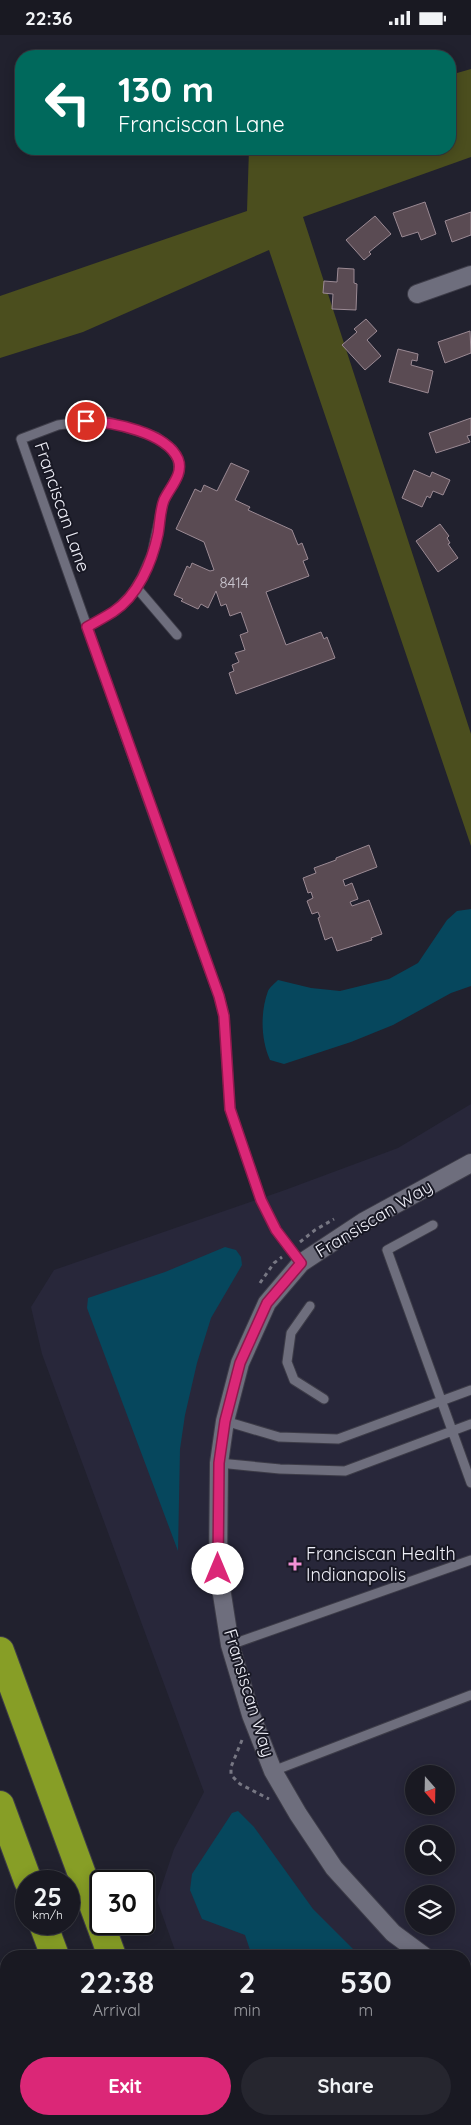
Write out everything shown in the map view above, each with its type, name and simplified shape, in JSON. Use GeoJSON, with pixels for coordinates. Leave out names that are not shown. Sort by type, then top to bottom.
{"type":"FeatureCollection","features":[{"type":"Feature","properties":{"kind":"highway"},"geometry":{"type":"LineString","coordinates":[[0,1651],[110,1950]]}},
{"type":"Feature","properties":{"kind":"highway"},"geometry":{"type":"LineString","coordinates":[[0,1805],[24,1870]]}},
{"type":"Feature","properties":{"kind":"highway"},"geometry":{"type":"LineString","coordinates":[[48,1935],[53,1950]]}},
{"type":"Feature","properties":{"kind":"street"},"geometry":{"type":"LineString","coordinates":[[417,294],[471,275]]}},
{"type":"Feature","properties":{"kind":"street","name":"Fransiscan Way"},"geometry":{"type":"LineString","coordinates":[[416,1950],[393,1933],[334,1868],[298,1814],[273,1771],[251,1715],[230,1645],[218,1569],[219,1463],[225,1421],[240,1363],[267,1303],[301,1263],[363,1221],[471,1163]]}},
{"type":"Feature","properties":{"kind":"lane","name":"Franciscan Lane"},"geometry":{"type":"LineString","coordinates":[[87,627],[115,611],[132,594],[152,554],[164,502],[179,473],[178,460],[172,449],[156,437],[109,422],[86,421],[58,425],[21,439],[87,627],[219,996],[224,1016],[230,1109],[261,1200],[276,1230],[301,1263]]}},
{"type":"Feature","properties":{"kind":"lane"},"geometry":{"type":"LineString","coordinates":[[136,587],[177,635]]}},
{"type":"Feature","properties":{"kind":"lane"},"geometry":{"type":"LineString","coordinates":[[433,1225],[387,1250],[471,1483]]}},
{"type":"Feature","properties":{"kind":"lane"},"geometry":{"type":"LineString","coordinates":[[310,1305],[291,1333],[287,1362],[294,1380],[324,1399]]}},
{"type":"Feature","properties":{"kind":"lane"},"geometry":{"type":"LineString","coordinates":[[225,1421],[279,1437],[338,1439],[471,1391]]}},
{"type":"Feature","properties":{"kind":"lane"},"geometry":{"type":"LineString","coordinates":[[219,1463],[280,1469],[344,1471],[471,1424]]}},
{"type":"Feature","properties":{"kind":"lane"},"geometry":{"type":"LineString","coordinates":[[230,1645],[471,1560]]}},
{"type":"Feature","properties":{"kind":"lane"},"geometry":{"type":"LineString","coordinates":[[273,1771],[471,1695]]}},
{"type":"Feature","properties":{"kind":"shaded area","name":"Franciscan Health Indianapolis"},"geometry":{"type":"Polygon","coordinates":[[[471,1104],[471,1950],[175,1950],[157,1900],[174,1849],[204,1792],[42,1354],[31,1307],[54,1270],[285,1190],[398,1148],[471,1104]]]}},
{"type":"Feature","properties":{"kind":"green space"},"geometry":{"type":"Polygon","coordinates":[[[471,69],[471,157],[303,217],[471,734],[471,846],[269,250],[83,332],[0,358],[0,296],[247,211],[249,155],[456,155],[456,73],[471,69]]]}},
{"type":"Feature","properties":{"kind":"water"},"geometry":{"type":"Polygon","coordinates":[[[471,909],[471,986],[451,993],[393,1025],[351,1042],[284,1064],[270,1060],[263,1035],[263,1017],[268,991],[278,980],[311,988],[340,991],[389,979],[418,963],[447,920],[457,911],[471,909]]]}},
{"type":"Feature","properties":{"kind":"water"},"geometry":{"type":"Polygon","coordinates":[[[225,1247],[236,1250],[241,1257],[242,1265],[211,1318],[197,1363],[185,1415],[180,1449],[178,1551],[87,1308],[88,1298],[165,1272],[225,1247]]]}},
{"type":"Feature","properties":{"kind":"water"},"geometry":{"type":"Polygon","coordinates":[[[238,1811],[254,1827],[313,1909],[354,1950],[250,1950],[245,1935],[202,1919],[190,1890],[192,1874],[232,1813],[238,1811]]]}},
{"type":"Feature","properties":{"kind":"building"},"geometry":{"type":"Polygon","coordinates":[[[425,202],[436,234],[421,240],[418,232],[402,237],[393,213],[425,202]]]}},
{"type":"Feature","properties":{"kind":"building"},"geometry":{"type":"Polygon","coordinates":[[[471,212],[471,235],[452,242],[445,221],[471,212]]]}},
{"type":"Feature","properties":{"kind":"building"},"geometry":{"type":"Polygon","coordinates":[[[375,216],[391,234],[369,252],[371,254],[364,260],[346,240],[375,216]]]}},
{"type":"Feature","properties":{"kind":"building"},"geometry":{"type":"Polygon","coordinates":[[[338,268],[354,269],[354,283],[357,284],[356,310],[332,309],[333,294],[323,293],[324,281],[337,282],[338,268]]]}},
{"type":"Feature","properties":{"kind":"building"},"geometry":{"type":"Polygon","coordinates":[[[366,319],[377,331],[367,340],[381,356],[365,370],[342,345],[357,332],[354,329],[366,319]]]}},
{"type":"Feature","properties":{"kind":"building"},"geometry":{"type":"Polygon","coordinates":[[[470,331],[471,353],[445,363],[438,342],[470,331]]]}},
{"type":"Feature","properties":{"kind":"building"},"geometry":{"type":"Polygon","coordinates":[[[398,349],[418,354],[417,361],[412,360],[411,365],[433,371],[428,393],[389,382],[398,349]]]}},
{"type":"Feature","properties":{"kind":"building"},"geometry":{"type":"Polygon","coordinates":[[[471,418],[471,435],[467,436],[470,442],[436,453],[429,433],[471,418]]]}},
{"type":"Feature","properties":{"kind":"building"},"geometry":{"type":"Polygon","coordinates":[[[231,463],[249,471],[235,500],[250,507],[248,510],[292,530],[298,545],[302,543],[308,559],[303,561],[309,576],[266,592],[286,645],[321,632],[324,639],[327,637],[335,658],[236,694],[229,673],[234,671],[232,665],[239,662],[235,653],[245,650],[240,635],[248,632],[241,612],[230,616],[226,604],[221,606],[216,591],[208,608],[201,604],[198,609],[181,601],[183,599],[174,595],[187,566],[190,568],[192,563],[210,571],[214,570],[204,542],[176,529],[195,489],[201,492],[204,485],[217,491],[231,463]]]}},
{"type":"Feature","properties":{"kind":"building"},"geometry":{"type":"Polygon","coordinates":[[[414,470],[430,477],[432,472],[450,480],[443,495],[433,491],[430,498],[427,496],[422,507],[402,498],[414,470]]]}},
{"type":"Feature","properties":{"kind":"building"},"geometry":{"type":"Polygon","coordinates":[[[440,524],[449,536],[447,538],[450,543],[448,544],[458,558],[438,572],[416,541],[440,524]]]}},
{"type":"Feature","properties":{"kind":"building"},"geometry":{"type":"Polygon","coordinates":[[[369,845],[377,867],[343,880],[345,886],[352,883],[358,899],[350,902],[352,906],[369,900],[382,934],[371,938],[372,940],[337,951],[332,937],[325,940],[318,912],[312,914],[307,901],[313,898],[311,892],[308,893],[303,878],[316,873],[314,868],[369,845]]]}},
{"type":"Feature","properties":{"kind":"place","name":"Franciscan Health Indianapolis"},"geometry":{"type":"Point","coordinates":[295,1564]}},
{"type":"Feature","properties":{"kind":"route"},"geometry":{"type":"LineString","coordinates":[[86,421],[109,422],[156,437],[172,449],[178,460],[179,473],[164,502],[158,535],[142,577],[132,594],[115,611],[87,627],[219,996],[224,1016],[227,1088],[230,1109],[261,1200],[276,1230],[301,1263],[267,1303],[240,1363],[225,1421],[219,1463],[218,1569]]}}]}
